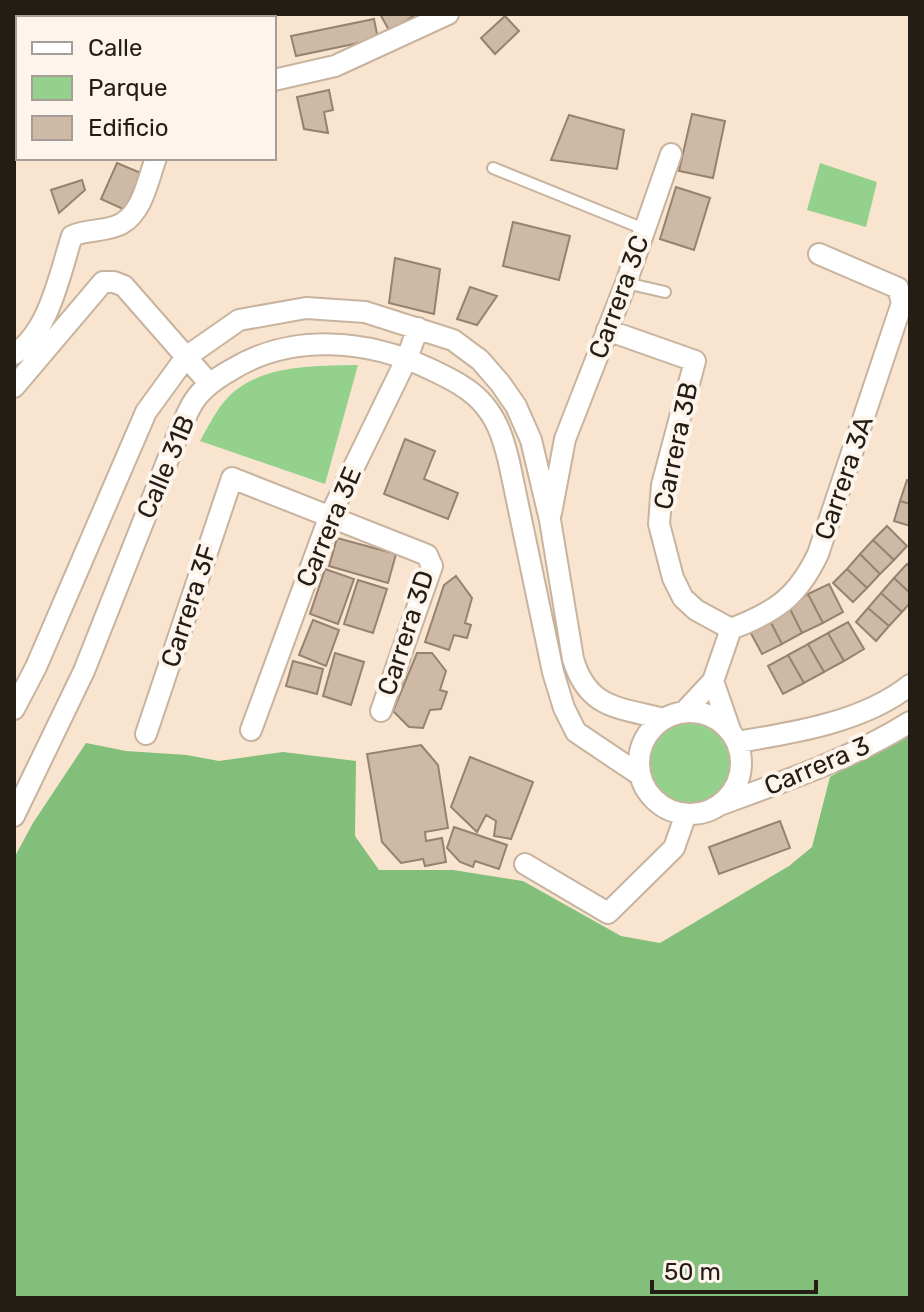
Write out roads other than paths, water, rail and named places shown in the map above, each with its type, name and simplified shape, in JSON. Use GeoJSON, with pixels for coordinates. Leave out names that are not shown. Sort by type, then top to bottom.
{"type":"FeatureCollection","features":[{"type":"Feature","properties":{"kind":"street"},"geometry":{"type":"LineString","coordinates":[[276,80],[335,66],[448,14]]}},
{"type":"Feature","properties":{"kind":"street","name":"Carrera 3C"},"geometry":{"type":"LineString","coordinates":[[550,520],[565,439],[626,283],[671,154]]}},
{"type":"Feature","properties":{"kind":"street"},"geometry":{"type":"LineString","coordinates":[[14,354],[26,347],[40,328],[72,236],[84,230],[121,224],[143,200],[155,160]]}},
{"type":"Feature","properties":{"kind":"street","name":"Carrera 3A"},"geometry":{"type":"LineString","coordinates":[[731,629],[768,614],[806,581],[818,554],[902,303],[898,288],[819,254]]}},
{"type":"Feature","properties":{"kind":"street"},"geometry":{"type":"LineString","coordinates":[[14,387],[103,282],[124,286],[209,383]]}},
{"type":"Feature","properties":{"kind":"street","name":"Calle 31B"},"geometry":{"type":"LineString","coordinates":[[14,709],[36,667],[146,412],[186,357],[239,320],[306,308],[365,312],[453,340],[480,360],[516,406],[531,440],[550,520],[573,659],[579,678],[586,690],[606,704],[663,719]]}},
{"type":"Feature","properties":{"kind":"street","name":"Carrera 3E"},"geometry":{"type":"LineString","coordinates":[[251,730],[329,518],[407,358],[418,328]]}},
{"type":"Feature","properties":{"kind":"street","name":"Carrera 3B"},"geometry":{"type":"LineString","coordinates":[[607,330],[695,361],[662,485],[659,524],[673,578],[683,598],[696,610],[731,629]]}},
{"type":"Feature","properties":{"kind":"street","name":"Calle 31B"},"geometry":{"type":"LineString","coordinates":[[14,816],[84,671],[180,429],[194,401],[209,383],[251,358],[302,344],[349,345],[407,358],[462,386],[484,405],[501,431],[553,672],[564,708],[576,732],[640,775]]}},
{"type":"Feature","properties":{"kind":"street"},"geometry":{"type":"LineString","coordinates":[[531,440],[544,444],[565,439]]}},
{"type":"Feature","properties":{"kind":"street","name":"Carrera 3F"},"geometry":{"type":"LineString","coordinates":[[146,734],[232,478],[329,518]]}},
{"type":"Feature","properties":{"kind":"street","name":"Carrera 3D"},"geometry":{"type":"LineString","coordinates":[[329,518],[427,555],[432,566],[381,711]]}},
{"type":"Feature","properties":{"kind":"street"},"geometry":{"type":"LineString","coordinates":[[685,711],[713,681],[731,629]]}},
{"type":"Feature","properties":{"kind":"street"},"geometry":{"type":"LineString","coordinates":[[713,681],[734,736],[742,769],[738,782],[722,804],[699,814],[686,814],[662,806],[645,787],[639,762],[645,738],[663,719],[685,711],[705,713],[720,721],[734,736]]}},
{"type":"Feature","properties":{"kind":"street","name":"Carrera 3"},"geometry":{"type":"LineString","coordinates":[[734,736],[801,731],[856,714],[910,685]]}},
{"type":"Feature","properties":{"kind":"street","name":"Carrera 3"},"geometry":{"type":"LineString","coordinates":[[722,804],[784,782],[889,735],[910,722]]}},
{"type":"Feature","properties":{"kind":"street"},"geometry":{"type":"LineString","coordinates":[[525,864],[608,913],[674,848],[686,814]]}},
{"type":"Feature","properties":{"kind":"lane"},"geometry":{"type":"LineString","coordinates":[[493,168],[644,229]]}},
{"type":"Feature","properties":{"kind":"lane"},"geometry":{"type":"LineString","coordinates":[[626,283],[665,292]]}}]}
